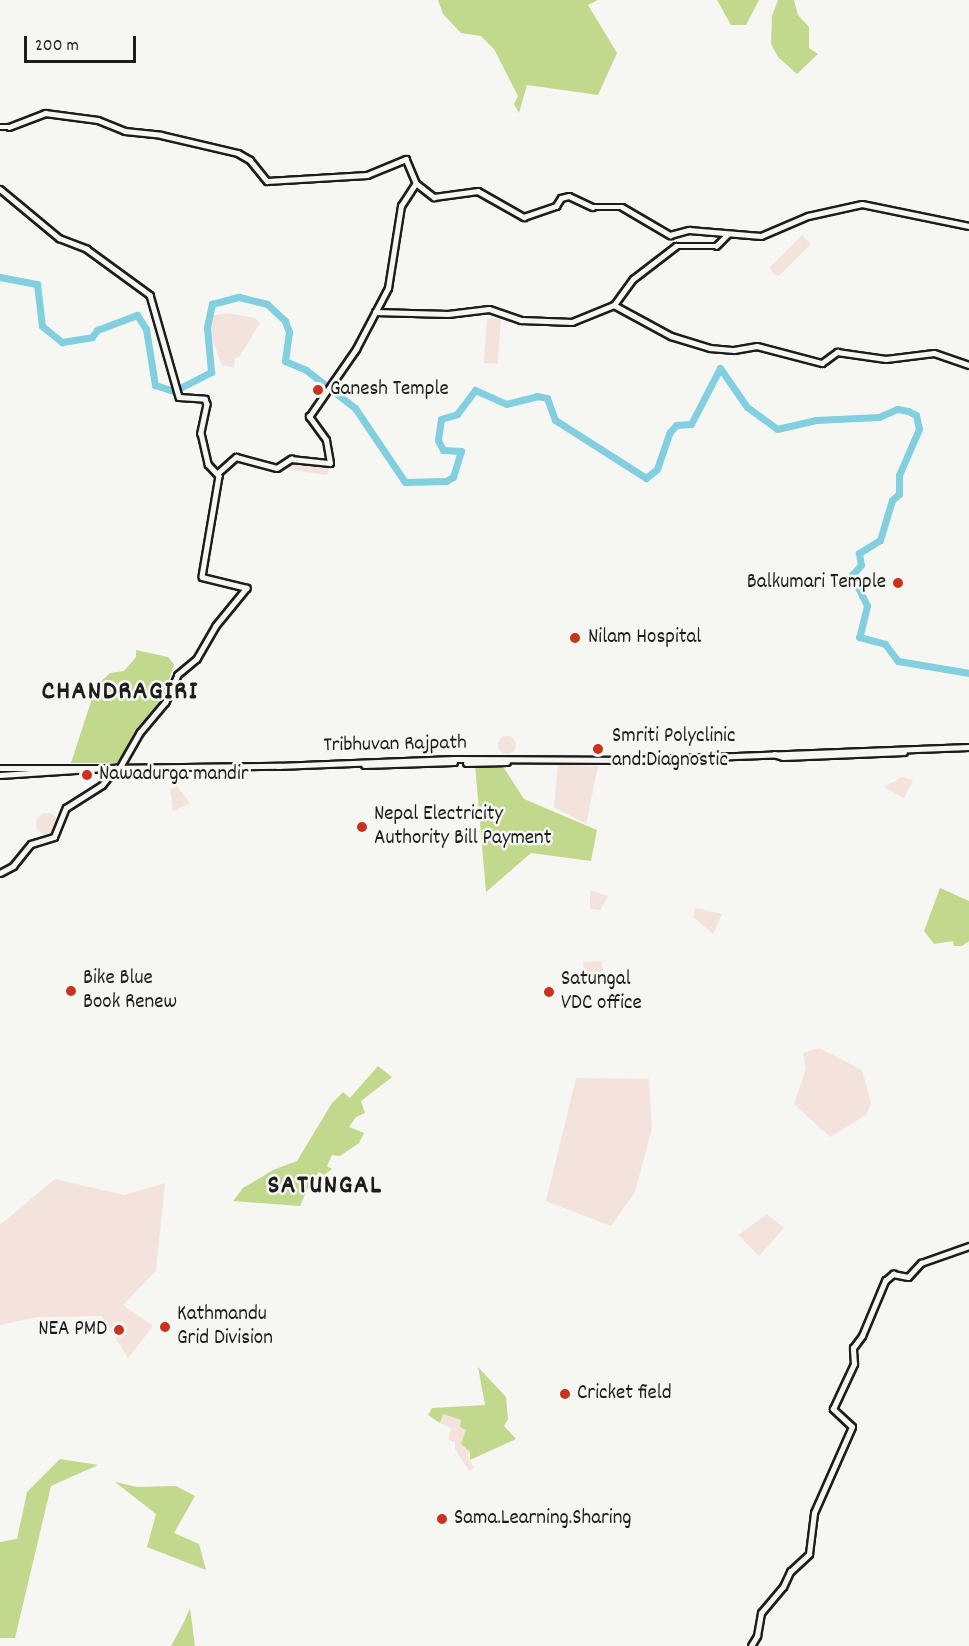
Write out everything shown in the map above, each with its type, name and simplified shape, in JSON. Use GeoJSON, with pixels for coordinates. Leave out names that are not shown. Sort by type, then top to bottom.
{"type":"FeatureCollection","features":[{"type":"Feature","properties":{"kind":"highway","name":"Tribhuvan Rajpath"},"geometry":{"type":"LineString","coordinates":[[0,771],[514,761],[969,748]]}},
{"type":"Feature","properties":{"kind":"highway","name":"Tribhuvan Rajpath"},"geometry":{"type":"LineString","coordinates":[[0,771],[106,768]]}},
{"type":"Feature","properties":{"kind":"street"},"geometry":{"type":"LineString","coordinates":[[0,127],[9,127],[45,113],[98,120],[125,131],[161,135],[238,153],[250,160],[267,181],[367,175],[406,159],[416,183],[434,197],[478,191],[490,195],[524,217],[533,216],[569,196],[593,207],[622,207],[670,235],[689,230],[727,235],[761,236],[808,216],[862,204],[969,226]]}},
{"type":"Feature","properties":{"kind":"street"},"geometry":{"type":"LineString","coordinates":[[0,873],[13,866],[31,844],[54,837],[66,808],[102,785],[118,768],[140,733],[166,702],[178,675],[197,659],[205,642],[247,588],[202,577],[218,473],[236,457],[277,468],[291,459],[330,463],[326,440],[309,417],[388,288],[400,206],[416,183]]}},
{"type":"Feature","properties":{"kind":"street"},"geometry":{"type":"LineString","coordinates":[[0,189],[59,238],[87,249],[115,272],[148,291],[171,358],[179,397],[207,401],[201,433],[208,464],[218,473]]}},
{"type":"Feature","properties":{"kind":"street"},"geometry":{"type":"LineString","coordinates":[[375,312],[448,314],[489,309],[521,320],[572,322],[614,304],[633,279],[670,249],[720,245],[727,235]]}},
{"type":"Feature","properties":{"kind":"street"},"geometry":{"type":"LineString","coordinates":[[614,304],[671,336],[710,348],[734,350],[757,346],[822,363],[837,352],[886,359],[934,353],[969,365]]}},
{"type":"Feature","properties":{"kind":"street"},"geometry":{"type":"LineString","coordinates":[[751,1646],[757,1636],[761,1612],[783,1587],[790,1572],[809,1554],[814,1513],[852,1427],[833,1409],[854,1364],[853,1348],[862,1336],[885,1281],[893,1274],[908,1277],[921,1263],[969,1246]]}},
{"type":"Feature","properties":{"kind":"shaded area"},"geometry":{"type":"Polygon","coordinates":[[[802,235],[811,244],[779,276],[773,274],[770,267],[802,235]]]}},
{"type":"Feature","properties":{"kind":"shaded area"},"geometry":{"type":"Polygon","coordinates":[[[227,313],[255,318],[260,323],[239,357],[235,358],[234,368],[222,365],[212,339],[210,316],[227,313]]]}},
{"type":"Feature","properties":{"kind":"shaded area"},"geometry":{"type":"Polygon","coordinates":[[[487,318],[501,319],[498,364],[484,363],[487,318]]]}},
{"type":"Feature","properties":{"kind":"shaded area"},"geometry":{"type":"Polygon","coordinates":[[[288,461],[329,464],[329,469],[327,475],[293,470],[288,468],[288,461]]]}},
{"type":"Feature","properties":{"kind":"shaded area"},"geometry":{"type":"Polygon","coordinates":[[[507,736],[513,739],[516,745],[513,751],[507,754],[501,751],[498,745],[501,739],[507,736]]]}},
{"type":"Feature","properties":{"kind":"shaded area"},"geometry":{"type":"Polygon","coordinates":[[[558,765],[598,766],[586,824],[554,807],[558,765]]]}},
{"type":"Feature","properties":{"kind":"shaded area"},"geometry":{"type":"Polygon","coordinates":[[[902,777],[913,780],[904,798],[884,787],[902,777]]]}},
{"type":"Feature","properties":{"kind":"shaded area"},"geometry":{"type":"Polygon","coordinates":[[[177,786],[190,803],[173,811],[170,790],[177,786]]]}},
{"type":"Feature","properties":{"kind":"shaded area"},"geometry":{"type":"Polygon","coordinates":[[[47,813],[55,816],[58,824],[55,832],[47,835],[39,832],[36,824],[39,816],[47,813]]]}},
{"type":"Feature","properties":{"kind":"shaded area"},"geometry":{"type":"Polygon","coordinates":[[[590,890],[608,896],[600,910],[590,909],[590,890]]]}},
{"type":"Feature","properties":{"kind":"shaded area"},"geometry":{"type":"Polygon","coordinates":[[[695,908],[722,914],[713,934],[693,917],[695,908]]]}},
{"type":"Feature","properties":{"kind":"shaded area"},"geometry":{"type":"Polygon","coordinates":[[[602,961],[604,980],[598,980],[596,972],[584,971],[583,962],[602,961]]]}},
{"type":"Feature","properties":{"kind":"shaded area"},"geometry":{"type":"Polygon","coordinates":[[[819,1048],[862,1070],[871,1103],[866,1115],[830,1137],[794,1104],[806,1069],[803,1053],[819,1048]]]}},
{"type":"Feature","properties":{"kind":"shaded area"},"geometry":{"type":"Polygon","coordinates":[[[576,1078],[649,1079],[652,1128],[635,1192],[611,1226],[546,1201],[576,1078]]]}},
{"type":"Feature","properties":{"kind":"shaded area"},"geometry":{"type":"Polygon","coordinates":[[[55,1179],[124,1195],[165,1183],[156,1271],[123,1305],[153,1326],[128,1358],[102,1316],[37,1317],[0,1325],[0,1225],[55,1179]]]}},
{"type":"Feature","properties":{"kind":"shaded area"},"geometry":{"type":"Polygon","coordinates":[[[767,1214],[784,1228],[759,1256],[738,1235],[767,1214]]]}},
{"type":"Feature","properties":{"kind":"shaded area"},"geometry":{"type":"Polygon","coordinates":[[[443,1414],[461,1420],[466,1430],[470,1452],[467,1455],[474,1468],[469,1471],[455,1449],[455,1442],[448,1440],[451,1428],[440,1423],[443,1414]]]}},
{"type":"Feature","properties":{"kind":"green space"},"geometry":{"type":"Polygon","coordinates":[[[438,0],[598,0],[588,5],[617,53],[598,95],[527,85],[519,113],[514,104],[518,96],[494,49],[481,36],[461,33],[443,14],[438,0]]]}},
{"type":"Feature","properties":{"kind":"green space"},"geometry":{"type":"Polygon","coordinates":[[[717,0],[759,0],[746,25],[731,25],[717,0]]]}},
{"type":"Feature","properties":{"kind":"green space"},"geometry":{"type":"Polygon","coordinates":[[[778,0],[794,0],[798,15],[809,27],[809,48],[818,54],[797,74],[778,57],[771,44],[772,16],[778,0]]]}},
{"type":"Feature","properties":{"kind":"green space"},"geometry":{"type":"Polygon","coordinates":[[[136,650],[168,657],[174,664],[164,696],[137,729],[119,763],[71,763],[96,686],[110,673],[124,671],[136,657],[136,650]]]}},
{"type":"Feature","properties":{"kind":"green space"},"geometry":{"type":"Polygon","coordinates":[[[475,765],[502,765],[524,799],[597,830],[591,861],[531,853],[486,892],[475,765]]]}},
{"type":"Feature","properties":{"kind":"green space"},"geometry":{"type":"Polygon","coordinates":[[[940,888],[969,901],[969,941],[962,946],[954,946],[953,941],[934,944],[924,931],[940,888]]]}},
{"type":"Feature","properties":{"kind":"green space"},"geometry":{"type":"Polygon","coordinates":[[[378,1066],[392,1077],[361,1101],[365,1113],[356,1117],[349,1127],[364,1133],[359,1143],[340,1156],[332,1155],[327,1166],[332,1169],[324,1175],[319,1172],[311,1181],[300,1206],[233,1201],[243,1188],[273,1170],[297,1161],[332,1103],[343,1092],[350,1098],[378,1066]]]}},
{"type":"Feature","properties":{"kind":"green space"},"geometry":{"type":"Polygon","coordinates":[[[478,1367],[506,1397],[508,1419],[504,1426],[516,1439],[470,1460],[470,1452],[461,1444],[466,1430],[460,1427],[461,1420],[443,1414],[440,1423],[428,1415],[432,1408],[485,1405],[478,1367]]]}},
{"type":"Feature","properties":{"kind":"green space"},"geometry":{"type":"Polygon","coordinates":[[[60,1459],[98,1465],[51,1486],[15,1638],[0,1638],[0,1542],[17,1539],[27,1492],[60,1459]]]}},
{"type":"Feature","properties":{"kind":"green space"},"geometry":{"type":"Polygon","coordinates":[[[115,1482],[137,1487],[176,1486],[195,1496],[174,1533],[199,1544],[206,1570],[147,1547],[156,1514],[115,1482]]]}},
{"type":"Feature","properties":{"kind":"green space"},"geometry":{"type":"Polygon","coordinates":[[[190,1608],[195,1646],[171,1646],[184,1622],[190,1608]]]}},
{"type":"Feature","properties":{"kind":"waterway"},"geometry":{"type":"LineString","coordinates":[[0,277],[37,284],[42,326],[62,342],[92,337],[97,330],[137,315],[146,329],[155,385],[174,391],[211,372],[207,327],[212,304],[239,297],[267,304],[285,321],[289,332],[285,361],[306,370],[355,408],[405,482],[446,481],[453,477],[461,451],[443,450],[438,440],[441,419],[457,414],[475,390],[506,404],[537,396],[547,398],[555,420],[646,478],[657,469],[670,432],[676,425],[691,424],[720,368],[747,407],[777,429],[816,420],[879,417],[897,409],[908,411],[916,415],[919,429],[899,475],[899,494],[892,500],[880,540],[859,553],[861,565],[852,575],[867,606],[859,637],[885,644],[898,661],[969,673]]}},
{"type":"Feature","properties":{"kind":"place","name":"Ganesh Temple"},"geometry":{"type":"Point","coordinates":[318,390]}},
{"type":"Feature","properties":{"kind":"place","name":"Balkumari Temple"},"geometry":{"type":"Point","coordinates":[898,583]}},
{"type":"Feature","properties":{"kind":"place","name":"Nilam Hospital"},"geometry":{"type":"Point","coordinates":[575,638]}},
{"type":"Feature","properties":{"kind":"place","name":"Smriti Polyclinic and Diagnostic"},"geometry":{"type":"Point","coordinates":[598,749]}},
{"type":"Feature","properties":{"kind":"place","name":"Nawadurga mandir"},"geometry":{"type":"Point","coordinates":[87,775]}},
{"type":"Feature","properties":{"kind":"place","name":"Nepal Electricity Authority Bill Payment"},"geometry":{"type":"Point","coordinates":[362,827]}},
{"type":"Feature","properties":{"kind":"place","name":"Bike Blue Book Renew"},"geometry":{"type":"Point","coordinates":[71,991]}},
{"type":"Feature","properties":{"kind":"place","name":"Satungal VDC office"},"geometry":{"type":"Point","coordinates":[549,992]}},
{"type":"Feature","properties":{"kind":"place","name":"Kathmandu Grid Division"},"geometry":{"type":"Point","coordinates":[165,1327]}},
{"type":"Feature","properties":{"kind":"place","name":"NEA PMD"},"geometry":{"type":"Point","coordinates":[119,1330]}},
{"type":"Feature","properties":{"kind":"place","name":"Cricket field"},"geometry":{"type":"Point","coordinates":[565,1394]}},
{"type":"Feature","properties":{"kind":"place","name":"Sama.Learning.Sharing"},"geometry":{"type":"Point","coordinates":[442,1519]}},
{"type":"Feature","properties":{"kind":"district","name":"CHANDRAGIRI"},"geometry":{"type":"Point","coordinates":[120,693]}},
{"type":"Feature","properties":{"kind":"district","name":"SATUNGAL"},"geometry":{"type":"Point","coordinates":[325,1187]}}]}
